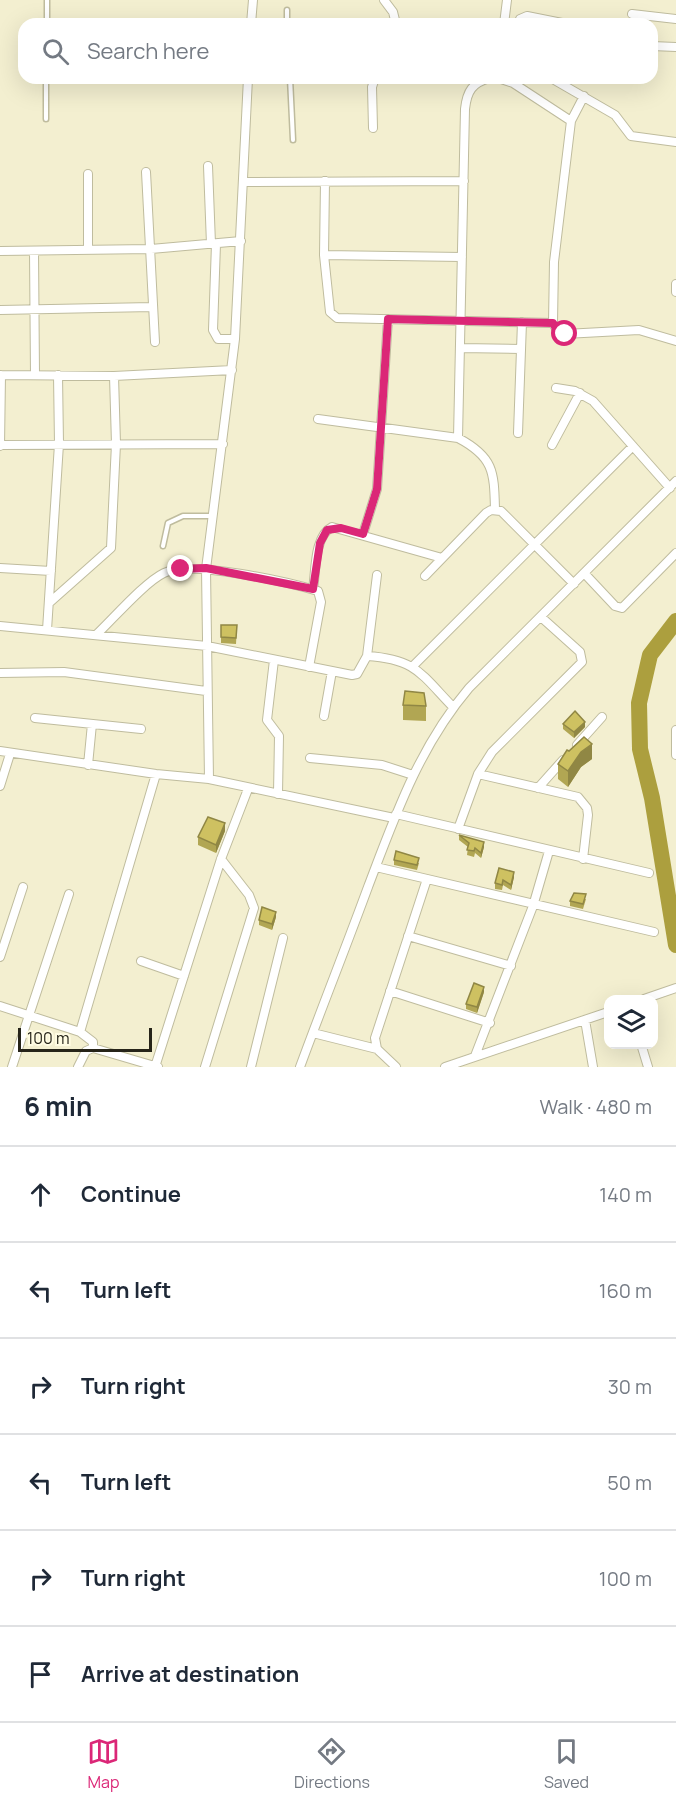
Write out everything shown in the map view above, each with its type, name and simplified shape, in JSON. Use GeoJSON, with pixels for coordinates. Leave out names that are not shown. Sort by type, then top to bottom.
{"type":"FeatureCollection","features":[{"type":"Feature","properties":{"kind":"street"},"geometry":{"type":"LineString","coordinates":[[384,0],[394,18]]}},
{"type":"Feature","properties":{"kind":"street"},"geometry":{"type":"LineString","coordinates":[[505,18],[507,0]]}},
{"type":"Feature","properties":{"kind":"street"},"geometry":{"type":"LineString","coordinates":[[252,18],[253,2]]}},
{"type":"Feature","properties":{"kind":"street"},"geometry":{"type":"LineString","coordinates":[[632,14],[676,19]]}},
{"type":"Feature","properties":{"kind":"street"},"geometry":{"type":"LineString","coordinates":[[520,18],[527,16],[537,18]]}},
{"type":"Feature","properties":{"kind":"street"},"geometry":{"type":"LineString","coordinates":[[658,46],[676,47]]}},
{"type":"Feature","properties":{"kind":"street"},"geometry":{"type":"LineString","coordinates":[[209,779],[206,568],[235,339],[248,84]]}},
{"type":"Feature","properties":{"kind":"street"},"geometry":{"type":"LineString","coordinates":[[373,84],[374,128]]}},
{"type":"Feature","properties":{"kind":"street"},"geometry":{"type":"LineString","coordinates":[[458,438],[466,95],[476,84]]}},
{"type":"Feature","properties":{"kind":"street"},"geometry":{"type":"LineString","coordinates":[[515,84],[572,117]]}},
{"type":"Feature","properties":{"kind":"street"},"geometry":{"type":"LineString","coordinates":[[560,84],[615,115],[631,136],[676,142]]}},
{"type":"Feature","properties":{"kind":"street"},"geometry":{"type":"LineString","coordinates":[[582,98],[572,117],[555,262],[553,323],[558,332],[565,334],[639,330],[676,340]]}},
{"type":"Feature","properties":{"kind":"street"},"geometry":{"type":"LineString","coordinates":[[208,166],[213,244],[213,330],[218,339],[235,339]]}},
{"type":"Feature","properties":{"kind":"street"},"geometry":{"type":"LineString","coordinates":[[147,172],[155,342]]}},
{"type":"Feature","properties":{"kind":"street"},"geometry":{"type":"LineString","coordinates":[[88,174],[88,250]]}},
{"type":"Feature","properties":{"kind":"street"},"geometry":{"type":"LineString","coordinates":[[325,181],[324,255],[330,312],[337,318],[460,319],[553,323]]}},
{"type":"Feature","properties":{"kind":"street"},"geometry":{"type":"LineString","coordinates":[[244,182],[464,181]]}},
{"type":"Feature","properties":{"kind":"street"},"geometry":{"type":"LineString","coordinates":[[0,251],[151,249],[241,240]]}},
{"type":"Feature","properties":{"kind":"street"},"geometry":{"type":"LineString","coordinates":[[34,251],[35,375]]}},
{"type":"Feature","properties":{"kind":"street"},"geometry":{"type":"LineString","coordinates":[[324,255],[462,257]]}},
{"type":"Feature","properties":{"kind":"street"},"geometry":{"type":"LineString","coordinates":[[676,284],[676,292]]}},
{"type":"Feature","properties":{"kind":"street"},"geometry":{"type":"LineString","coordinates":[[0,310],[152,307]]}},
{"type":"Feature","properties":{"kind":"street"},"geometry":{"type":"LineString","coordinates":[[363,534],[377,489],[388,319]]}},
{"type":"Feature","properties":{"kind":"street"},"geometry":{"type":"LineString","coordinates":[[518,433],[522,321]]}},
{"type":"Feature","properties":{"kind":"street"},"geometry":{"type":"LineString","coordinates":[[460,348],[521,349]]}},
{"type":"Feature","properties":{"kind":"street"},"geometry":{"type":"LineString","coordinates":[[223,444],[0,445],[1,375],[114,376],[232,370]]}},
{"type":"Feature","properties":{"kind":"street"},"geometry":{"type":"LineString","coordinates":[[47,630],[59,444],[58,375]]}},
{"type":"Feature","properties":{"kind":"street"},"geometry":{"type":"LineString","coordinates":[[49,603],[111,548],[116,444],[114,376]]}},
{"type":"Feature","properties":{"kind":"street"},"geometry":{"type":"LineString","coordinates":[[556,388],[580,393],[593,401],[670,488]]}},
{"type":"Feature","properties":{"kind":"street"},"geometry":{"type":"LineString","coordinates":[[552,446],[580,393]]}},
{"type":"Feature","properties":{"kind":"street"},"geometry":{"type":"LineString","coordinates":[[318,418],[458,438],[482,453],[488,461],[493,473],[495,509]]}},
{"type":"Feature","properties":{"kind":"street"},"geometry":{"type":"LineString","coordinates":[[413,666],[633,446]]}},
{"type":"Feature","properties":{"kind":"street"},"geometry":{"type":"LineString","coordinates":[[300,1067],[395,816],[413,775],[439,726],[453,707],[676,481]]}},
{"type":"Feature","properties":{"kind":"street"},"geometry":{"type":"LineString","coordinates":[[425,576],[486,513],[495,509],[501,511],[574,584]]}},
{"type":"Feature","properties":{"kind":"street"},"geometry":{"type":"LineString","coordinates":[[313,589],[320,543],[327,530],[341,528],[442,558]]}},
{"type":"Feature","properties":{"kind":"street"},"geometry":{"type":"LineString","coordinates":[[584,573],[615,606],[622,608],[676,553]]}},
{"type":"Feature","properties":{"kind":"street"},"geometry":{"type":"LineString","coordinates":[[0,568],[51,571]]}},
{"type":"Feature","properties":{"kind":"street"},"geometry":{"type":"LineString","coordinates":[[96,634],[161,574],[181,569],[206,568],[313,589],[321,595],[309,667]]}},
{"type":"Feature","properties":{"kind":"street"},"geometry":{"type":"LineString","coordinates":[[0,626],[207,646],[309,667],[357,674],[367,656],[377,575]]}},
{"type":"Feature","properties":{"kind":"street"},"geometry":{"type":"LineString","coordinates":[[458,829],[478,774],[492,752],[582,662],[580,652],[541,617]]}},
{"type":"Feature","properties":{"kind":"street"},"geometry":{"type":"LineString","coordinates":[[367,656],[391,658],[413,666],[453,707]]}},
{"type":"Feature","properties":{"kind":"street"},"geometry":{"type":"LineString","coordinates":[[274,660],[267,720],[279,736],[278,794]]}},
{"type":"Feature","properties":{"kind":"street"},"geometry":{"type":"LineString","coordinates":[[324,716],[332,671]]}},
{"type":"Feature","properties":{"kind":"street"},"geometry":{"type":"LineString","coordinates":[[0,673],[64,672],[206,691]]}},
{"type":"Feature","properties":{"kind":"street"},"geometry":{"type":"LineString","coordinates":[[538,788],[602,717]]}},
{"type":"Feature","properties":{"kind":"street"},"geometry":{"type":"LineString","coordinates":[[35,718],[141,729]]}},
{"type":"Feature","properties":{"kind":"street"},"geometry":{"type":"LineString","coordinates":[[88,765],[92,724]]}},
{"type":"Feature","properties":{"kind":"street"},"geometry":{"type":"LineString","coordinates":[[676,730],[676,755]]}},
{"type":"Feature","properties":{"kind":"street"},"geometry":{"type":"LineString","coordinates":[[0,751],[88,765],[209,779],[248,789],[458,829],[649,873]]}},
{"type":"Feature","properties":{"kind":"street"},"geometry":{"type":"LineString","coordinates":[[0,786],[10,754]]}},
{"type":"Feature","properties":{"kind":"street"},"geometry":{"type":"LineString","coordinates":[[310,758],[382,765],[413,775]]}},
{"type":"Feature","properties":{"kind":"street"},"geometry":{"type":"LineString","coordinates":[[80,1032],[156,774]]}},
{"type":"Feature","properties":{"kind":"street"},"geometry":{"type":"LineString","coordinates":[[478,774],[578,797],[584,802],[588,815],[583,859]]}},
{"type":"Feature","properties":{"kind":"street"},"geometry":{"type":"LineString","coordinates":[[78,1067],[86,1051],[93,1048],[129,1063],[157,1067],[221,859],[248,789]]}},
{"type":"Feature","properties":{"kind":"street"},"geometry":{"type":"LineString","coordinates":[[475,1056],[490,1023],[533,906],[549,851]]}},
{"type":"Feature","properties":{"kind":"street"},"geometry":{"type":"LineString","coordinates":[[205,1067],[254,908],[249,895],[221,859]]}},
{"type":"Feature","properties":{"kind":"street"},"geometry":{"type":"LineString","coordinates":[[376,867],[533,906],[654,932]]}},
{"type":"Feature","properties":{"kind":"street"},"geometry":{"type":"LineString","coordinates":[[377,1049],[375,1038],[427,879]]}},
{"type":"Feature","properties":{"kind":"street"},"geometry":{"type":"LineString","coordinates":[[0,957],[23,887]]}},
{"type":"Feature","properties":{"kind":"street"},"geometry":{"type":"LineString","coordinates":[[12,1067],[69,894]]}},
{"type":"Feature","properties":{"kind":"street"},"geometry":{"type":"LineString","coordinates":[[408,936],[511,966]]}},
{"type":"Feature","properties":{"kind":"street"},"geometry":{"type":"LineString","coordinates":[[251,1067],[283,938]]}},
{"type":"Feature","properties":{"kind":"street"},"geometry":{"type":"LineString","coordinates":[[141,961],[184,976]]}},
{"type":"Feature","properties":{"kind":"street"},"geometry":{"type":"LineString","coordinates":[[657,995],[676,988]]}},
{"type":"Feature","properties":{"kind":"street"},"geometry":{"type":"LineString","coordinates":[[390,991],[490,1023]]}},
{"type":"Feature","properties":{"kind":"street"},"geometry":{"type":"LineString","coordinates":[[0,1006],[28,1017],[80,1032],[93,1041],[93,1048]]}},
{"type":"Feature","properties":{"kind":"street"},"geometry":{"type":"LineString","coordinates":[[445,1067],[604,1014]]}},
{"type":"Feature","properties":{"kind":"street"},"geometry":{"type":"LineString","coordinates":[[585,1020],[594,1067]]}},
{"type":"Feature","properties":{"kind":"street"},"geometry":{"type":"LineString","coordinates":[[313,1033],[377,1049],[396,1067]]}},
{"type":"Feature","properties":{"kind":"street"},"geometry":{"type":"LineString","coordinates":[[643,1049],[648,1067]]}},
{"type":"Feature","properties":{"kind":"lane"},"geometry":{"type":"LineString","coordinates":[[47,0],[47,18]]}},
{"type":"Feature","properties":{"kind":"lane"},"geometry":{"type":"LineString","coordinates":[[287,10],[287,18]]}},
{"type":"Feature","properties":{"kind":"lane"},"geometry":{"type":"LineString","coordinates":[[46,84],[46,119]]}},
{"type":"Feature","properties":{"kind":"lane"},"geometry":{"type":"LineString","coordinates":[[290,84],[293,140]]}},
{"type":"Feature","properties":{"kind":"lane"},"geometry":{"type":"LineString","coordinates":[[163,546],[168,523],[176,518],[213,516]]}},
{"type":"Feature","properties":{"kind":"building"},"geometry":{"type":"Polygon","coordinates":[[[221,625],[237,625],[236,638],[221,637],[221,625]]]}},
{"type":"Feature","properties":{"kind":"building"},"geometry":{"type":"Polygon","coordinates":[[[405,691],[424,693],[426,706],[403,705],[405,691]]]}},
{"type":"Feature","properties":{"kind":"building"},"geometry":{"type":"Polygon","coordinates":[[[575,711],[585,722],[574,732],[563,724],[575,711]]]}},
{"type":"Feature","properties":{"kind":"building"},"geometry":{"type":"Polygon","coordinates":[[[584,737],[592,744],[581,752],[568,771],[558,764],[567,750],[569,751],[584,737]]]}},
{"type":"Feature","properties":{"kind":"building"},"geometry":{"type":"Polygon","coordinates":[[[208,817],[225,823],[216,845],[198,837],[208,817]]]}},
{"type":"Feature","properties":{"kind":"building"},"geometry":{"type":"Polygon","coordinates":[[[459,835],[484,842],[481,853],[475,848],[474,851],[467,850],[469,843],[459,835]]]}},
{"type":"Feature","properties":{"kind":"building"},"geometry":{"type":"Polygon","coordinates":[[[396,851],[419,858],[417,865],[394,860],[396,851]]]}},
{"type":"Feature","properties":{"kind":"building"},"geometry":{"type":"Polygon","coordinates":[[[499,868],[514,872],[511,885],[503,880],[502,885],[495,883],[499,868]]]}},
{"type":"Feature","properties":{"kind":"building"},"geometry":{"type":"Polygon","coordinates":[[[574,893],[586,894],[583,904],[570,901],[574,893]]]}},
{"type":"Feature","properties":{"kind":"building"},"geometry":{"type":"Polygon","coordinates":[[[262,907],[276,912],[272,924],[259,920],[262,907]]]}},
{"type":"Feature","properties":{"kind":"building"},"geometry":{"type":"Polygon","coordinates":[[[474,983],[484,987],[477,1007],[466,1004],[474,983]]]}},
{"type":"Feature","properties":{"kind":"waterway"},"geometry":{"type":"LineString","coordinates":[[676,621],[650,655],[639,703],[640,749],[652,798],[676,945]]}},
{"type":"Feature","properties":{"kind":"route"},"geometry":{"type":"LineString","coordinates":[[181,569],[206,568],[313,589],[320,543],[327,530],[332,527],[341,528],[363,534],[377,489],[388,319],[553,323],[558,332],[565,334]]}}]}
